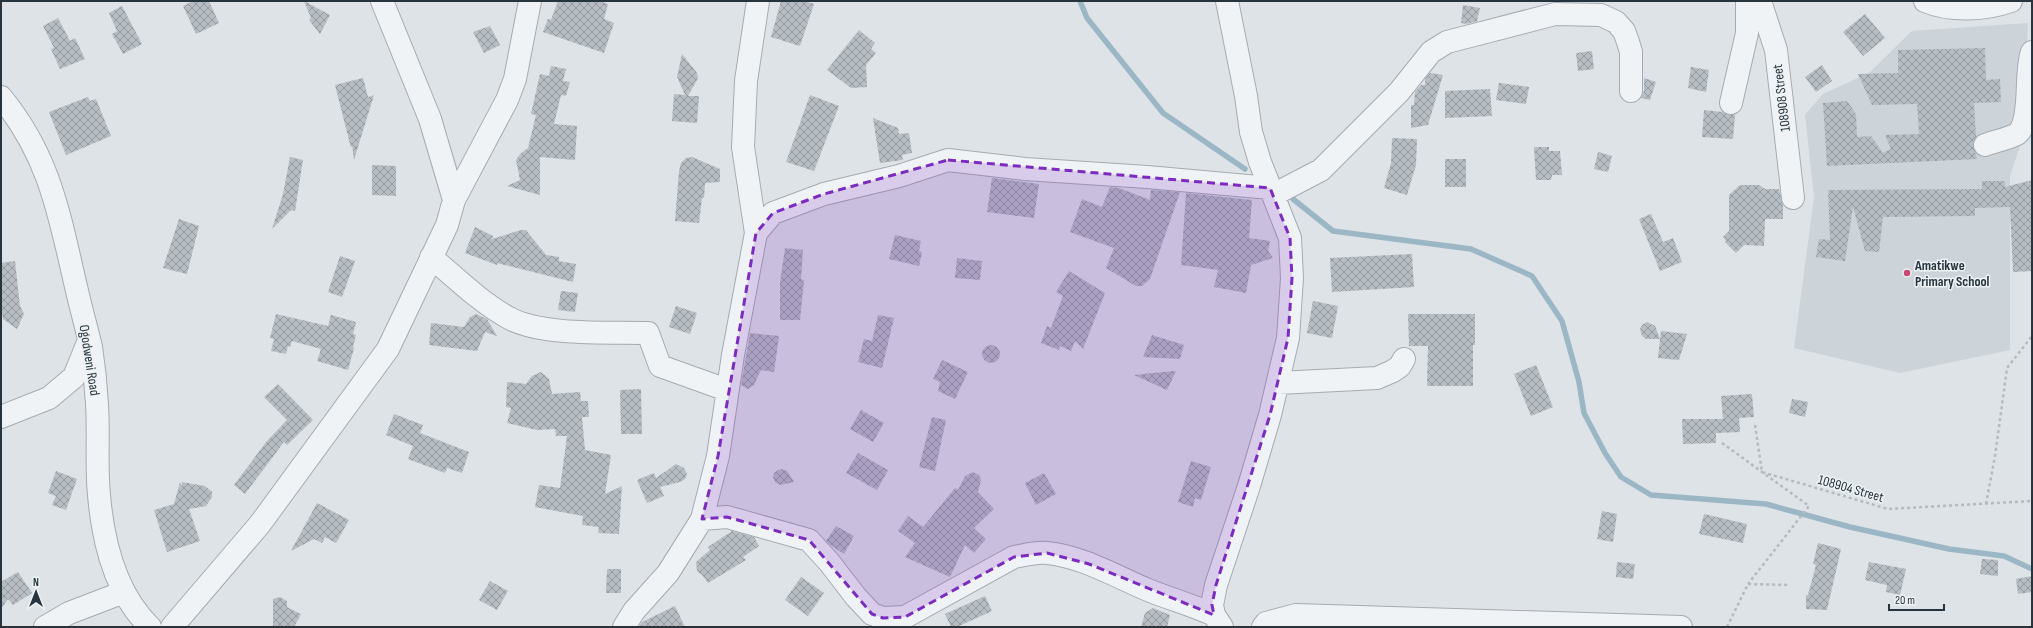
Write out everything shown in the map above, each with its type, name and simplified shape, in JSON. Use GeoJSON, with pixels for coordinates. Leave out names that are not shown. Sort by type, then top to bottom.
{"type":"FeatureCollection","features":[{"type":"Feature","properties":{"kind":"street"},"geometry":{"type":"LineString","coordinates":[[382,1],[430,119],[454,200]]}},
{"type":"Feature","properties":{"kind":"street"},"geometry":{"type":"LineString","coordinates":[[172,627],[260,524],[388,349],[447,225],[454,200],[507,100],[515,79],[530,1]]}},
{"type":"Feature","properties":{"kind":"street"},"geometry":{"type":"LineString","coordinates":[[624,627],[634,611],[668,573],[702,519],[718,456],[727,390],[756,233],[743,147],[746,81],[758,1]]}},
{"type":"Feature","properties":{"kind":"street"},"geometry":{"type":"LineString","coordinates":[[1218,621],[1212,605],[1216,585],[1249,486],[1278,383],[1288,338],[1292,278],[1290,238],[1260,162],[1251,132],[1242,74],[1227,1]]}},
{"type":"Feature","properties":{"kind":"street"},"geometry":{"type":"LineString","coordinates":[[1732,103],[1747,33],[1747,1]]}},
{"type":"Feature","properties":{"kind":"street","name":"108908 Street"},"geometry":{"type":"LineString","coordinates":[[1760,1],[1776,50],[1792,198]]}},
{"type":"Feature","properties":{"kind":"street"},"geometry":{"type":"LineString","coordinates":[[1925,1],[1936,6],[1963,8],[2011,1]]}},
{"type":"Feature","properties":{"kind":"street"},"geometry":{"type":"LineString","coordinates":[[756,233],[773,213],[802,201],[899,176],[948,160],[1025,169],[1147,177],[1272,192],[1321,170],[1399,92],[1431,52],[1447,42],[1554,14],[1601,15],[1616,22],[1624,32],[1631,52],[1631,91]]}},
{"type":"Feature","properties":{"kind":"street"},"geometry":{"type":"LineString","coordinates":[[1985,145],[2017,134],[2025,126],[2029,116],[2032,52]]}},
{"type":"Feature","properties":{"kind":"street","name":"Ogodweni Road"},"geometry":{"type":"LineString","coordinates":[[1,97],[28,137],[42,162],[61,216],[89,340],[97,405],[98,494],[105,539],[115,572],[131,606],[150,627]]}},
{"type":"Feature","properties":{"kind":"street"},"geometry":{"type":"LineString","coordinates":[[431,257],[469,290],[510,318],[544,328],[648,333],[660,366],[727,390]]}},
{"type":"Feature","properties":{"kind":"street"},"geometry":{"type":"LineString","coordinates":[[1,417],[49,398],[74,377],[89,340]]}},
{"type":"Feature","properties":{"kind":"street"},"geometry":{"type":"LineString","coordinates":[[1278,383],[1377,378],[1393,371],[1400,366],[1404,359]]}},
{"type":"Feature","properties":{"kind":"street"},"geometry":{"type":"LineString","coordinates":[[702,519],[727,517],[809,540],[872,614],[883,618],[905,617],[1014,557],[1047,553],[1089,564],[1218,621]]}},
{"type":"Feature","properties":{"kind":"street"},"geometry":{"type":"LineString","coordinates":[[45,627],[69,613],[124,592]]}},
{"type":"Feature","properties":{"kind":"street"},"geometry":{"type":"LineString","coordinates":[[1263,627],[1266,623],[1296,615],[1681,627]]}},
{"type":"Feature","properties":{"kind":"path"},"geometry":{"type":"LineString","coordinates":[[1986,504],[2007,368],[2032,336]]}},
{"type":"Feature","properties":{"kind":"path"},"geometry":{"type":"LineString","coordinates":[[1755,425],[1762,472]]}},
{"type":"Feature","properties":{"kind":"path"},"geometry":{"type":"LineString","coordinates":[[1722,444],[1809,506],[1748,584],[1728,627]]}},
{"type":"Feature","properties":{"kind":"path","name":"108904 Street"},"geometry":{"type":"LineString","coordinates":[[1762,472],[1888,509],[2032,501]]}},
{"type":"Feature","properties":{"kind":"path"},"geometry":{"type":"LineString","coordinates":[[1748,584],[1790,585]]}},
{"type":"Feature","properties":{"kind":"highlighted area"},"geometry":{"type":"Polygon","coordinates":[[[948,160],[1270,188],[1290,238],[1292,278],[1288,338],[1270,415],[1216,585],[1212,605],[1214,615],[1089,564],[1047,553],[1014,557],[905,617],[883,618],[872,614],[809,540],[727,517],[702,519],[718,456],[756,233],[773,213],[824,194],[948,160]]]}},
{"type":"Feature","properties":{"kind":"shaded area","name":"Amatikwe Primary School"},"geometry":{"type":"Polygon","coordinates":[[[2028,23],[2021,143],[2010,176],[2010,350],[1900,373],[1794,348],[1814,197],[1805,115],[1823,94],[1869,73],[1912,31],[2028,23]]]}},
{"type":"Feature","properties":{"kind":"building"},"geometry":{"type":"Polygon","coordinates":[[[193,1],[209,1],[219,23],[196,34],[183,6],[193,1]]]}},
{"type":"Feature","properties":{"kind":"building"},"geometry":{"type":"Polygon","coordinates":[[[304,1],[330,15],[320,34],[309,20],[311,18],[304,1]]]}},
{"type":"Feature","properties":{"kind":"building"},"geometry":{"type":"Polygon","coordinates":[[[558,1],[599,1],[608,4],[604,19],[614,23],[604,53],[543,32],[548,19],[551,20],[558,1]]]}},
{"type":"Feature","properties":{"kind":"building"},"geometry":{"type":"Polygon","coordinates":[[[781,1],[804,1],[814,4],[800,46],[771,37],[781,1]]]}},
{"type":"Feature","properties":{"kind":"building"},"geometry":{"type":"Polygon","coordinates":[[[1463,5],[1480,8],[1477,21],[1467,24],[1461,23],[1463,5]]]}},
{"type":"Feature","properties":{"kind":"building"},"geometry":{"type":"Polygon","coordinates":[[[122,6],[142,44],[123,54],[112,34],[117,31],[109,13],[122,6]]]}},
{"type":"Feature","properties":{"kind":"building"},"geometry":{"type":"Polygon","coordinates":[[[1865,14],[1885,38],[1863,56],[1843,32],[1865,14]]]}},
{"type":"Feature","properties":{"kind":"building"},"geometry":{"type":"Polygon","coordinates":[[[58,18],[70,41],[75,38],[85,59],[60,69],[51,49],[54,48],[43,26],[58,18]]]}},
{"type":"Feature","properties":{"kind":"building"},"geometry":{"type":"Polygon","coordinates":[[[490,26],[500,45],[484,53],[473,32],[490,26]]]}},
{"type":"Feature","properties":{"kind":"building"},"geometry":{"type":"Polygon","coordinates":[[[859,30],[875,43],[871,49],[876,53],[866,65],[867,87],[851,88],[827,70],[859,30]]]}},
{"type":"Feature","properties":{"kind":"building"},"geometry":{"type":"Polygon","coordinates":[[[1985,48],[1986,80],[2000,79],[2001,102],[1974,103],[1976,137],[1973,143],[1977,159],[1827,166],[1823,103],[1847,101],[1856,114],[1857,137],[1871,136],[1883,153],[1891,149],[1885,135],[1919,134],[1917,104],[1872,105],[1858,74],[1898,73],[1898,50],[1985,48]]]}},
{"type":"Feature","properties":{"kind":"building"},"geometry":{"type":"Polygon","coordinates":[[[1592,51],[1594,69],[1578,71],[1576,53],[1592,51]]]}},
{"type":"Feature","properties":{"kind":"building"},"geometry":{"type":"Polygon","coordinates":[[[682,54],[697,73],[698,78],[688,96],[699,96],[697,123],[672,121],[674,94],[685,95],[677,77],[682,54]]]}},
{"type":"Feature","properties":{"kind":"building"},"geometry":{"type":"Polygon","coordinates":[[[1822,65],[1832,81],[1816,92],[1805,77],[1822,65]]]}},
{"type":"Feature","properties":{"kind":"building"},"geometry":{"type":"Polygon","coordinates":[[[551,66],[566,69],[563,81],[570,82],[566,96],[561,95],[554,124],[577,126],[575,160],[540,157],[540,195],[507,186],[520,180],[516,160],[520,154],[528,148],[536,115],[531,114],[540,74],[549,76],[551,66]]]}},
{"type":"Feature","properties":{"kind":"building"},"geometry":{"type":"Polygon","coordinates":[[[1691,67],[1709,70],[1706,92],[1688,88],[1691,67]]]}},
{"type":"Feature","properties":{"kind":"building"},"geometry":{"type":"Polygon","coordinates":[[[1430,73],[1443,75],[1428,125],[1411,128],[1411,105],[1414,105],[1415,92],[1421,85],[1425,85],[1425,79],[1430,73]]]}},
{"type":"Feature","properties":{"kind":"building"},"geometry":{"type":"Polygon","coordinates":[[[363,78],[368,97],[374,95],[354,160],[352,144],[351,148],[335,85],[363,78]]]}},
{"type":"Feature","properties":{"kind":"building"},"geometry":{"type":"Polygon","coordinates":[[[1644,78],[1656,82],[1650,100],[1641,98],[1644,91],[1644,78]]]}},
{"type":"Feature","properties":{"kind":"building"},"geometry":{"type":"Polygon","coordinates":[[[1499,83],[1529,87],[1526,104],[1496,100],[1499,83]]]}},
{"type":"Feature","properties":{"kind":"building"},"geometry":{"type":"Polygon","coordinates":[[[1490,89],[1492,116],[1445,118],[1445,91],[1490,89]]]}},
{"type":"Feature","properties":{"kind":"building"},"geometry":{"type":"Polygon","coordinates":[[[810,95],[839,106],[814,171],[786,162],[810,95]]]}},
{"type":"Feature","properties":{"kind":"building"},"geometry":{"type":"Polygon","coordinates":[[[88,97],[90,101],[96,99],[111,136],[66,155],[49,112],[88,97]]]}},
{"type":"Feature","properties":{"kind":"building"},"geometry":{"type":"Polygon","coordinates":[[[1704,110],[1735,115],[1733,139],[1702,137],[1704,110]]]}},
{"type":"Feature","properties":{"kind":"building"},"geometry":{"type":"Polygon","coordinates":[[[873,118],[898,128],[899,134],[909,133],[912,153],[902,155],[903,160],[880,163],[873,118]]]}},
{"type":"Feature","properties":{"kind":"building"},"geometry":{"type":"Polygon","coordinates":[[[1392,138],[1417,139],[1416,165],[1407,195],[1384,188],[1391,163],[1392,138]]]}},
{"type":"Feature","properties":{"kind":"building"},"geometry":{"type":"Polygon","coordinates":[[[1534,147],[1549,147],[1549,151],[1560,151],[1562,175],[1552,175],[1551,180],[1536,180],[1534,147]]]}},
{"type":"Feature","properties":{"kind":"building"},"geometry":{"type":"Polygon","coordinates":[[[1598,152],[1612,156],[1608,172],[1594,169],[1598,152]]]}},
{"type":"Feature","properties":{"kind":"building"},"geometry":{"type":"Polygon","coordinates":[[[290,157],[303,160],[295,211],[291,210],[272,229],[283,194],[290,157]]]}},
{"type":"Feature","properties":{"kind":"building"},"geometry":{"type":"Polygon","coordinates":[[[692,157],[720,169],[720,182],[705,183],[704,198],[702,198],[699,223],[675,221],[681,163],[686,158],[692,157]]]}},
{"type":"Feature","properties":{"kind":"building"},"geometry":{"type":"Polygon","coordinates":[[[1445,159],[1466,159],[1466,187],[1445,187],[1445,159]]]}},
{"type":"Feature","properties":{"kind":"building"},"geometry":{"type":"Polygon","coordinates":[[[372,165],[396,166],[396,196],[372,195],[372,165]]]}},
{"type":"Feature","properties":{"kind":"building"},"geometry":{"type":"Polygon","coordinates":[[[992,178],[1039,184],[1034,218],[987,212],[992,178]]]}},
{"type":"Feature","properties":{"kind":"building"},"geometry":{"type":"Polygon","coordinates":[[[2032,180],[2032,271],[2013,272],[2010,207],[1975,208],[1975,216],[1883,217],[1879,252],[1865,251],[1853,207],[1845,261],[1816,257],[1819,239],[1830,240],[1828,190],[1982,189],[1982,181],[2005,181],[2005,187],[2032,180]]]}},
{"type":"Feature","properties":{"kind":"building"},"geometry":{"type":"Polygon","coordinates":[[[1740,185],[1759,185],[1765,189],[1779,189],[1783,206],[1783,219],[1765,219],[1764,246],[1744,245],[1736,253],[1725,242],[1726,241],[1723,237],[1729,231],[1729,195],[1740,185]]]}},
{"type":"Feature","properties":{"kind":"building"},"geometry":{"type":"Polygon","coordinates":[[[1110,187],[1119,188],[1150,200],[1151,190],[1180,192],[1150,279],[1142,286],[1136,286],[1106,268],[1114,248],[1070,232],[1082,199],[1102,207],[1110,187]]]}},
{"type":"Feature","properties":{"kind":"building"},"geometry":{"type":"Polygon","coordinates":[[[1186,193],[1252,200],[1249,238],[1270,241],[1268,251],[1273,258],[1251,265],[1246,293],[1214,287],[1218,270],[1181,265],[1186,193]]]}},
{"type":"Feature","properties":{"kind":"building"},"geometry":{"type":"Polygon","coordinates":[[[1651,214],[1663,242],[1673,238],[1682,262],[1660,271],[1639,219],[1651,214]]]}},
{"type":"Feature","properties":{"kind":"building"},"geometry":{"type":"Polygon","coordinates":[[[179,219],[199,226],[187,274],[163,268],[179,219]]]}},
{"type":"Feature","properties":{"kind":"building"},"geometry":{"type":"Polygon","coordinates":[[[475,227],[493,236],[492,239],[521,230],[526,230],[546,255],[559,257],[559,261],[576,264],[573,282],[497,263],[497,265],[465,253],[475,227]]]}},
{"type":"Feature","properties":{"kind":"building"},"geometry":{"type":"Polygon","coordinates":[[[895,235],[921,241],[919,251],[922,252],[919,266],[889,259],[895,235]]]}},
{"type":"Feature","properties":{"kind":"building"},"geometry":{"type":"Polygon","coordinates":[[[785,248],[803,250],[801,279],[804,280],[800,320],[780,320],[780,283],[785,248]]]}},
{"type":"Feature","properties":{"kind":"building"},"geometry":{"type":"Polygon","coordinates":[[[1412,254],[1414,287],[1332,292],[1330,258],[1412,254]]]}},
{"type":"Feature","properties":{"kind":"building"},"geometry":{"type":"Polygon","coordinates":[[[340,256],[355,261],[342,297],[328,292],[340,256]]]}},
{"type":"Feature","properties":{"kind":"building"},"geometry":{"type":"Polygon","coordinates":[[[957,258],[982,261],[980,280],[955,278],[957,258]]]}},
{"type":"Feature","properties":{"kind":"building"},"geometry":{"type":"Polygon","coordinates":[[[15,261],[20,306],[24,314],[17,329],[3,319],[1,305],[1,263],[15,261]]]}},
{"type":"Feature","properties":{"kind":"building"},"geometry":{"type":"Polygon","coordinates":[[[1069,271],[1105,293],[1083,349],[1075,341],[1071,351],[1060,346],[1059,350],[1041,343],[1047,326],[1051,328],[1063,296],[1056,292],[1069,271]]]}},
{"type":"Feature","properties":{"kind":"building"},"geometry":{"type":"Polygon","coordinates":[[[561,291],[578,293],[575,312],[558,310],[561,291]]]}},
{"type":"Feature","properties":{"kind":"building"},"geometry":{"type":"Polygon","coordinates":[[[1313,301],[1338,306],[1332,338],[1307,333],[1313,301]]]}},
{"type":"Feature","properties":{"kind":"building"},"geometry":{"type":"Polygon","coordinates":[[[676,306],[697,313],[690,334],[669,327],[676,306]]]}},
{"type":"Feature","properties":{"kind":"building"},"geometry":{"type":"Polygon","coordinates":[[[276,314],[328,326],[331,315],[356,322],[353,334],[356,335],[354,348],[348,370],[317,361],[321,349],[292,341],[290,347],[288,346],[286,354],[271,351],[274,339],[270,338],[276,314]]]}},
{"type":"Feature","properties":{"kind":"building"},"geometry":{"type":"Polygon","coordinates":[[[476,314],[487,319],[497,336],[485,332],[477,351],[429,345],[431,323],[464,327],[470,317],[476,314]]]}},
{"type":"Feature","properties":{"kind":"building"},"geometry":{"type":"Polygon","coordinates":[[[1408,314],[1475,314],[1473,386],[1427,386],[1428,346],[1409,346],[1408,314]]]}},
{"type":"Feature","properties":{"kind":"building"},"geometry":{"type":"Polygon","coordinates":[[[878,315],[894,318],[882,368],[858,362],[864,339],[872,341],[878,315]]]}},
{"type":"Feature","properties":{"kind":"building"},"geometry":{"type":"Polygon","coordinates":[[[1647,322],[1655,326],[1660,339],[1646,339],[1642,336],[1640,329],[1642,325],[1647,322]]]}},
{"type":"Feature","properties":{"kind":"building"},"geometry":{"type":"Polygon","coordinates":[[[1661,331],[1687,334],[1679,360],[1658,358],[1661,331]]]}},
{"type":"Feature","properties":{"kind":"building"},"geometry":{"type":"Polygon","coordinates":[[[750,333],[779,336],[774,372],[761,370],[754,385],[748,389],[741,385],[750,333]]]}},
{"type":"Feature","properties":{"kind":"building"},"geometry":{"type":"Polygon","coordinates":[[[1152,335],[1184,345],[1180,359],[1143,357],[1152,335]]]}},
{"type":"Feature","properties":{"kind":"building"},"geometry":{"type":"Polygon","coordinates":[[[987,345],[995,345],[1000,350],[998,361],[995,363],[987,363],[982,358],[982,350],[987,345]]]}},
{"type":"Feature","properties":{"kind":"building"},"geometry":{"type":"Polygon","coordinates":[[[942,360],[968,372],[955,399],[938,391],[940,382],[933,379],[942,360]]]}},
{"type":"Feature","properties":{"kind":"building"},"geometry":{"type":"Polygon","coordinates":[[[1536,365],[1553,407],[1531,416],[1514,374],[1536,365]]]}},
{"type":"Feature","properties":{"kind":"building"},"geometry":{"type":"Polygon","coordinates":[[[1176,371],[1167,390],[1134,375],[1163,372],[1176,371]]]}},
{"type":"Feature","properties":{"kind":"building"},"geometry":{"type":"Polygon","coordinates":[[[541,372],[549,379],[552,394],[580,392],[581,401],[588,401],[589,417],[582,417],[585,450],[611,455],[605,494],[622,486],[619,534],[598,533],[599,527],[582,525],[583,516],[535,507],[539,485],[560,488],[567,436],[556,436],[555,429],[537,430],[507,423],[511,408],[506,407],[507,382],[526,384],[532,376],[541,372]]]}},
{"type":"Feature","properties":{"kind":"building"},"geometry":{"type":"Polygon","coordinates":[[[278,384],[313,420],[287,445],[284,442],[245,494],[234,485],[267,441],[287,420],[264,397],[278,384]]]}},
{"type":"Feature","properties":{"kind":"building"},"geometry":{"type":"Polygon","coordinates":[[[641,389],[642,434],[621,434],[620,390],[641,389]]]}},
{"type":"Feature","properties":{"kind":"building"},"geometry":{"type":"Polygon","coordinates":[[[1752,394],[1754,417],[1739,418],[1740,432],[1716,433],[1716,443],[1683,444],[1682,419],[1723,419],[1721,396],[1752,394]]]}},
{"type":"Feature","properties":{"kind":"building"},"geometry":{"type":"Polygon","coordinates":[[[1792,399],[1808,402],[1805,417],[1789,413],[1792,399]]]}},
{"type":"Feature","properties":{"kind":"building"},"geometry":{"type":"Polygon","coordinates":[[[861,410],[884,423],[873,442],[850,429],[861,410]]]}},
{"type":"Feature","properties":{"kind":"building"},"geometry":{"type":"Polygon","coordinates":[[[394,414],[423,425],[420,433],[469,452],[462,473],[447,468],[445,473],[408,459],[413,446],[386,435],[394,414]]]}},
{"type":"Feature","properties":{"kind":"building"},"geometry":{"type":"Polygon","coordinates":[[[932,417],[946,420],[935,471],[919,467],[932,417]]]}},
{"type":"Feature","properties":{"kind":"building"},"geometry":{"type":"Polygon","coordinates":[[[858,453],[888,470],[877,490],[846,473],[858,453]]]}},
{"type":"Feature","properties":{"kind":"building"},"geometry":{"type":"Polygon","coordinates":[[[1191,461],[1211,467],[1201,500],[1195,498],[1193,507],[1178,502],[1191,461]]]}},
{"type":"Feature","properties":{"kind":"building"},"geometry":{"type":"Polygon","coordinates":[[[676,464],[684,468],[687,474],[685,479],[680,482],[660,487],[664,496],[647,503],[637,480],[654,473],[656,478],[676,464]]]}},
{"type":"Feature","properties":{"kind":"building"},"geometry":{"type":"Polygon","coordinates":[[[782,469],[787,471],[794,482],[781,485],[776,483],[773,478],[774,473],[782,469]]]}},
{"type":"Feature","properties":{"kind":"building"},"geometry":{"type":"Polygon","coordinates":[[[56,471],[77,479],[66,510],[52,505],[56,496],[48,493],[56,471]]]}},
{"type":"Feature","properties":{"kind":"building"},"geometry":{"type":"Polygon","coordinates":[[[973,472],[979,475],[981,480],[978,492],[994,509],[974,528],[986,539],[974,553],[965,545],[950,577],[905,557],[915,543],[898,531],[908,516],[923,527],[955,488],[958,490],[965,476],[973,472]]]}},
{"type":"Feature","properties":{"kind":"building"},"geometry":{"type":"Polygon","coordinates":[[[1044,473],[1056,494],[1036,505],[1025,483],[1044,473]]]}},
{"type":"Feature","properties":{"kind":"building"},"geometry":{"type":"Polygon","coordinates":[[[180,482],[181,487],[182,482],[205,486],[212,492],[212,497],[206,506],[189,509],[200,541],[167,552],[154,510],[174,504],[180,482]]]}},
{"type":"Feature","properties":{"kind":"building"},"geometry":{"type":"Polygon","coordinates":[[[317,503],[349,520],[336,543],[325,537],[322,543],[314,539],[291,551],[317,503]]]}},
{"type":"Feature","properties":{"kind":"building"},"geometry":{"type":"Polygon","coordinates":[[[1602,511],[1617,514],[1613,542],[1597,539],[1602,511]]]}},
{"type":"Feature","properties":{"kind":"building"},"geometry":{"type":"Polygon","coordinates":[[[1704,514],[1747,524],[1743,543],[1699,534],[1704,514]]]}},
{"type":"Feature","properties":{"kind":"building"},"geometry":{"type":"Polygon","coordinates":[[[836,526],[854,536],[844,554],[826,541],[836,526]]]}},
{"type":"Feature","properties":{"kind":"building"},"geometry":{"type":"Polygon","coordinates":[[[732,531],[754,537],[759,546],[743,557],[746,560],[708,583],[697,571],[696,562],[710,550],[708,547],[732,531]]]}},
{"type":"Feature","properties":{"kind":"building"},"geometry":{"type":"Polygon","coordinates":[[[1818,543],[1841,549],[1827,610],[1806,609],[1806,595],[1808,595],[1816,565],[1813,564],[1818,543]]]}},
{"type":"Feature","properties":{"kind":"building"},"geometry":{"type":"Polygon","coordinates":[[[1982,559],[1998,560],[1998,576],[1980,574],[1982,559]]]}},
{"type":"Feature","properties":{"kind":"building"},"geometry":{"type":"Polygon","coordinates":[[[1617,562],[1635,564],[1633,579],[1616,577],[1617,562]]]}},
{"type":"Feature","properties":{"kind":"building"},"geometry":{"type":"Polygon","coordinates":[[[1869,562],[1906,569],[1900,595],[1886,592],[1887,585],[1865,580],[1869,562]]]}},
{"type":"Feature","properties":{"kind":"building"},"geometry":{"type":"Polygon","coordinates":[[[607,569],[621,569],[621,593],[606,593],[607,569]]]}},
{"type":"Feature","properties":{"kind":"building"},"geometry":{"type":"Polygon","coordinates":[[[18,572],[32,593],[13,605],[8,599],[1,609],[1,582],[18,572]]]}},
{"type":"Feature","properties":{"kind":"building"},"geometry":{"type":"Polygon","coordinates":[[[2032,576],[2032,592],[2018,594],[2016,579],[2032,576]]]}},
{"type":"Feature","properties":{"kind":"building"},"geometry":{"type":"Polygon","coordinates":[[[801,577],[824,593],[808,616],[785,600],[801,577]]]}},
{"type":"Feature","properties":{"kind":"building"},"geometry":{"type":"Polygon","coordinates":[[[490,581],[508,591],[497,610],[479,600],[490,581]]]}},
{"type":"Feature","properties":{"kind":"building"},"geometry":{"type":"Polygon","coordinates":[[[985,596],[992,611],[957,627],[951,627],[945,614],[985,596]]]}},
{"type":"Feature","properties":{"kind":"building"},"geometry":{"type":"Polygon","coordinates":[[[280,597],[287,601],[287,607],[301,614],[294,627],[273,627],[273,599],[280,597]]]}},
{"type":"Feature","properties":{"kind":"building"},"geometry":{"type":"Polygon","coordinates":[[[675,606],[685,627],[639,627],[642,622],[675,606]]]}},
{"type":"Feature","properties":{"kind":"building"},"geometry":{"type":"Polygon","coordinates":[[[1153,608],[1170,615],[1167,627],[1141,627],[1145,613],[1153,608]]]}},
{"type":"Feature","properties":{"kind":"waterway"},"geometry":{"type":"LineString","coordinates":[[1080,1],[1087,18],[1163,113],[1245,169]]}},
{"type":"Feature","properties":{"kind":"waterway"},"geometry":{"type":"LineString","coordinates":[[1293,199],[1333,231],[1471,249],[1532,276],[1562,321],[1579,382],[1584,413],[1605,453],[1621,477],[1651,495],[1766,504],[1850,527],[1949,549],[2004,556],[2032,569]]}},
{"type":"Feature","properties":{"kind":"place","name":"Amatikwe Primary School"},"geometry":{"type":"Point","coordinates":[1907,273]}}]}
